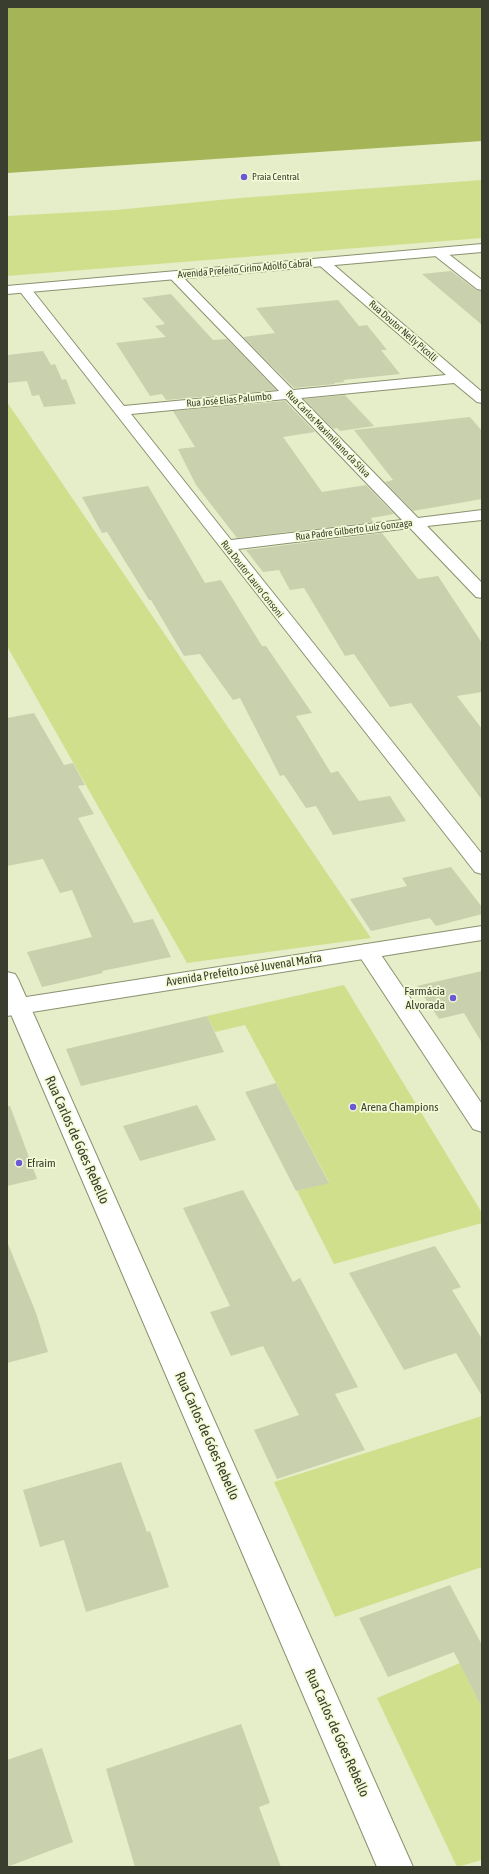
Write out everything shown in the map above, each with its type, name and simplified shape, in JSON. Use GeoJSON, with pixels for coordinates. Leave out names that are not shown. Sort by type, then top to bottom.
{"type":"FeatureCollection","features":[{"type":"Feature","properties":{"kind":"street","name":"Avenida Prefeito Cirino Adolfo Cabral"},"geometry":{"type":"LineString","coordinates":[[15,289],[482,248]]}},
{"type":"Feature","properties":{"kind":"street"},"geometry":{"type":"LineString","coordinates":[[438,252],[482,286]]}},
{"type":"Feature","properties":{"kind":"street","name":"Rua Doutor Nelly Picolli"},"geometry":{"type":"LineString","coordinates":[[323,262],[482,399]]}},
{"type":"Feature","properties":{"kind":"street","name":"Rua Carlos Maximiliano da Silva"},"geometry":{"type":"LineString","coordinates":[[174,275],[482,593]]}},
{"type":"Feature","properties":{"kind":"street","name":"Rua Doutor Lauro Consoni"},"geometry":{"type":"LineString","coordinates":[[15,289],[120,411],[482,868]]}},
{"type":"Feature","properties":{"kind":"street","name":"Rua José Elias Palumbo"},"geometry":{"type":"LineString","coordinates":[[120,411],[458,378]]}},
{"type":"Feature","properties":{"kind":"street","name":"Rua Padre Gilberto Luiz Gonzaga"},"geometry":{"type":"LineString","coordinates":[[226,545],[482,515]]}},
{"type":"Feature","properties":{"kind":"street","name":"Avenida Prefeito José Juvenal Mafra"},"geometry":{"type":"LineString","coordinates":[[13,1007],[482,933]]}},
{"type":"Feature","properties":{"kind":"street"},"geometry":{"type":"LineString","coordinates":[[367,951],[482,1123]]}},
{"type":"Feature","properties":{"kind":"street","name":"Rua Carlos de Góes Rebello"},"geometry":{"type":"LineString","coordinates":[[7,979],[13,1007],[395,1867]]}},
{"type":"Feature","properties":{"kind":"shaded area"},"geometry":{"type":"Polygon","coordinates":[[[7,7],[482,7],[482,141],[7,173],[7,7]]]}},
{"type":"Feature","properties":{"kind":"shaded area"},"geometry":{"type":"Polygon","coordinates":[[[482,180],[482,238],[7,276],[7,216],[116,210],[240,198],[482,180]]]}},
{"type":"Feature","properties":{"kind":"shaded area"},"geometry":{"type":"Polygon","coordinates":[[[7,402],[371,938],[187,963],[7,646],[7,402]]]}},
{"type":"Feature","properties":{"kind":"shaded area","name":"Arena Champions"},"geometry":{"type":"Polygon","coordinates":[[[344,985],[482,1213],[482,1223],[334,1264],[297,1191],[329,1182],[245,1025],[215,1032],[207,1016],[344,985]]]}},
{"type":"Feature","properties":{"kind":"shaded area"},"geometry":{"type":"Polygon","coordinates":[[[482,1416],[482,1567],[335,1617],[274,1482],[482,1416]]]}},
{"type":"Feature","properties":{"kind":"shaded area"},"geometry":{"type":"Polygon","coordinates":[[[460,1663],[482,1708],[482,1860],[457,1867],[377,1698],[460,1663]]]}},
{"type":"Feature","properties":{"kind":"building"},"geometry":{"type":"Polygon","coordinates":[[[451,271],[476,290],[482,291],[482,325],[422,274],[451,271]]]}},
{"type":"Feature","properties":{"kind":"building"},"geometry":{"type":"Polygon","coordinates":[[[171,294],[213,340],[227,339],[276,390],[166,400],[162,394],[150,396],[116,343],[166,337],[155,326],[165,324],[142,298],[171,294]]]}},
{"type":"Feature","properties":{"kind":"building"},"geometry":{"type":"Polygon","coordinates":[[[338,300],[359,326],[367,325],[387,350],[381,350],[400,374],[343,380],[345,382],[294,388],[243,337],[275,333],[256,308],[338,300]]]}},
{"type":"Feature","properties":{"kind":"building"},"geometry":{"type":"Polygon","coordinates":[[[43,351],[51,365],[55,364],[62,380],[66,379],[76,404],[44,407],[39,395],[32,396],[27,381],[7,383],[7,355],[43,351]]]}},
{"type":"Feature","properties":{"kind":"building"},"geometry":{"type":"Polygon","coordinates":[[[345,395],[374,426],[340,431],[337,428],[333,429],[304,399],[345,395]]]}},
{"type":"Feature","properties":{"kind":"building"},"geometry":{"type":"Polygon","coordinates":[[[285,401],[315,432],[283,437],[322,492],[366,485],[394,514],[371,518],[373,522],[237,538],[196,485],[178,449],[195,447],[173,411],[285,401]]]}},
{"type":"Feature","properties":{"kind":"building"},"geometry":{"type":"Polygon","coordinates":[[[470,417],[482,431],[482,499],[413,511],[385,482],[393,480],[354,430],[470,417]]]}},
{"type":"Feature","properties":{"kind":"building"},"geometry":{"type":"Polygon","coordinates":[[[148,486],[205,583],[221,580],[262,646],[266,646],[312,713],[296,716],[331,773],[338,771],[359,801],[390,796],[406,821],[333,835],[316,806],[306,808],[284,775],[280,776],[240,698],[233,700],[200,654],[184,656],[151,600],[149,600],[107,532],[102,533],[82,497],[148,486]]]}},
{"type":"Feature","properties":{"kind":"building"},"geometry":{"type":"Polygon","coordinates":[[[382,533],[418,579],[438,576],[482,643],[482,692],[457,696],[482,729],[482,800],[411,703],[390,707],[354,654],[345,656],[304,588],[290,590],[279,570],[263,572],[246,550],[382,533]]]}},
{"type":"Feature","properties":{"kind":"building"},"geometry":{"type":"Polygon","coordinates":[[[34,713],[64,765],[73,763],[85,785],[78,786],[94,814],[78,818],[134,923],[153,919],[171,957],[102,971],[103,973],[42,987],[27,952],[92,937],[72,890],[60,893],[43,859],[7,866],[7,718],[34,713]]]}},
{"type":"Feature","properties":{"kind":"building"},"geometry":{"type":"Polygon","coordinates":[[[451,867],[482,907],[482,914],[436,926],[430,918],[371,931],[350,899],[407,886],[402,878],[451,867]]]}},
{"type":"Feature","properties":{"kind":"building","name":"Farmácia Alvorada"},"geometry":{"type":"Polygon","coordinates":[[[482,971],[482,1043],[464,1013],[439,1019],[417,986],[482,971]]]}},
{"type":"Feature","properties":{"kind":"building"},"geometry":{"type":"Polygon","coordinates":[[[207,1016],[224,1052],[81,1086],[66,1049],[207,1016]]]}},
{"type":"Feature","properties":{"kind":"building"},"geometry":{"type":"Polygon","coordinates":[[[276,1083],[329,1183],[296,1191],[245,1092],[276,1083]]]}},
{"type":"Feature","properties":{"kind":"building"},"geometry":{"type":"Polygon","coordinates":[[[197,1105],[216,1140],[140,1161],[123,1126],[197,1105]]]}},
{"type":"Feature","properties":{"kind":"building","name":"Efraim"},"geometry":{"type":"Polygon","coordinates":[[[7,1106],[10,1106],[37,1179],[7,1186],[7,1106]]]}},
{"type":"Feature","properties":{"kind":"building"},"geometry":{"type":"Polygon","coordinates":[[[243,1190],[293,1282],[300,1278],[358,1387],[335,1394],[365,1450],[277,1479],[254,1430],[299,1415],[263,1346],[231,1356],[210,1312],[230,1306],[183,1208],[243,1190]]]}},
{"type":"Feature","properties":{"kind":"building"},"geometry":{"type":"Polygon","coordinates":[[[8,1244],[36,1313],[48,1352],[7,1363],[8,1244]]]}},
{"type":"Feature","properties":{"kind":"building"},"geometry":{"type":"Polygon","coordinates":[[[435,1246],[461,1287],[452,1290],[482,1339],[482,1396],[456,1353],[404,1370],[349,1273],[435,1246]]]}},
{"type":"Feature","properties":{"kind":"building"},"geometry":{"type":"Polygon","coordinates":[[[121,1462],[147,1532],[150,1531],[169,1587],[86,1612],[64,1540],[40,1547],[23,1490],[121,1462]]]}},
{"type":"Feature","properties":{"kind":"building"},"geometry":{"type":"Polygon","coordinates":[[[450,1585],[482,1645],[482,1708],[454,1652],[388,1677],[359,1618],[450,1585]]]}},
{"type":"Feature","properties":{"kind":"building"},"geometry":{"type":"Polygon","coordinates":[[[241,1724],[270,1803],[259,1807],[281,1867],[135,1867],[106,1769],[241,1724]]]}},
{"type":"Feature","properties":{"kind":"building"},"geometry":{"type":"Polygon","coordinates":[[[42,1748],[73,1842],[7,1867],[7,1760],[42,1748]]]}},
{"type":"Feature","properties":{"kind":"place","name":"Praia Central"},"geometry":{"type":"Point","coordinates":[244,177]}},
{"type":"Feature","properties":{"kind":"place","name":"Farmácia Alvorada"},"geometry":{"type":"Point","coordinates":[453,998]}},
{"type":"Feature","properties":{"kind":"place","name":"Arena Champions"},"geometry":{"type":"Point","coordinates":[353,1107]}},
{"type":"Feature","properties":{"kind":"place","name":"Efraim"},"geometry":{"type":"Point","coordinates":[19,1163]}}]}
